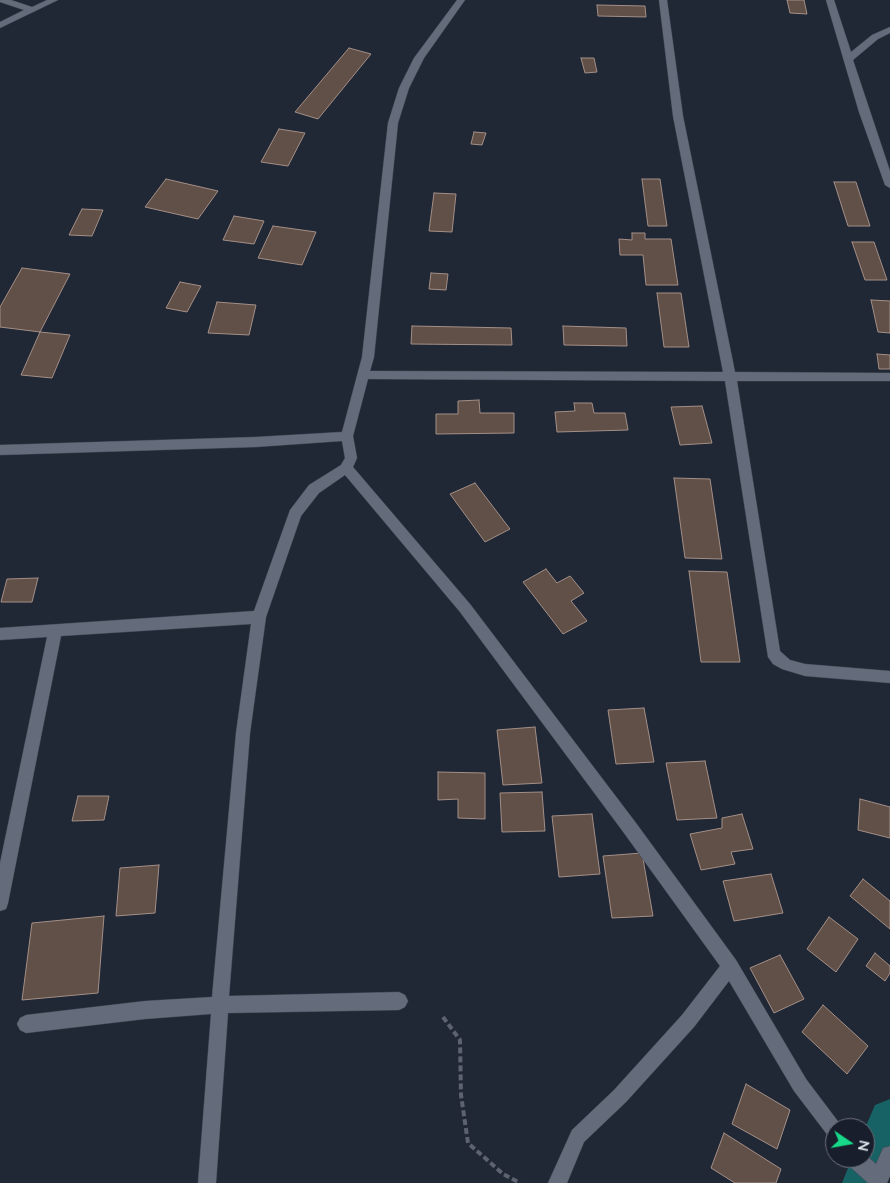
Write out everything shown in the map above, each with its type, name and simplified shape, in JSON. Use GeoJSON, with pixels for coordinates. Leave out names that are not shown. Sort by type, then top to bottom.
{"type":"FeatureCollection","features":[{"type":"Feature","properties":{"kind":"street"},"geometry":{"type":"LineString","coordinates":[[2,0],[32,10]]}},
{"type":"Feature","properties":{"kind":"street"},"geometry":{"type":"LineString","coordinates":[[0,25],[54,0]]}},
{"type":"Feature","properties":{"kind":"street"},"geometry":{"type":"LineString","coordinates":[[207,1183],[243,733],[259,617],[295,514],[314,489],[346,468],[351,458],[347,436],[368,357],[393,123],[404,88],[419,58],[461,0]]}},
{"type":"Feature","properties":{"kind":"street"},"geometry":{"type":"LineString","coordinates":[[663,0],[678,116],[724,339],[773,653],[783,663],[805,670],[890,677]]}},
{"type":"Feature","properties":{"kind":"street"},"geometry":{"type":"LineString","coordinates":[[830,0],[890,185]]}},
{"type":"Feature","properties":{"kind":"street"},"geometry":{"type":"LineString","coordinates":[[848,59],[875,37],[890,30]]}},
{"type":"Feature","properties":{"kind":"street"},"geometry":{"type":"LineString","coordinates":[[362,375],[890,377]]}},
{"type":"Feature","properties":{"kind":"street"},"geometry":{"type":"LineString","coordinates":[[0,450],[256,442],[347,436]]}},
{"type":"Feature","properties":{"kind":"street"},"geometry":{"type":"LineString","coordinates":[[346,468],[465,608],[630,828],[730,966],[800,1085],[825,1119]]}},
{"type":"Feature","properties":{"kind":"street"},"geometry":{"type":"LineString","coordinates":[[0,634],[259,617]]}},
{"type":"Feature","properties":{"kind":"street"},"geometry":{"type":"LineString","coordinates":[[0,904],[55,631]]}},
{"type":"Feature","properties":{"kind":"street"},"geometry":{"type":"LineString","coordinates":[[557,1183],[578,1136],[620,1096],[688,1021],[730,966]]}},
{"type":"Feature","properties":{"kind":"street"},"geometry":{"type":"LineString","coordinates":[[26,1024],[145,1010],[220,1005],[399,1001]]}},
{"type":"Feature","properties":{"kind":"street"},"geometry":{"type":"LineString","coordinates":[[864,1168],[878,1181],[890,1155]]}},
{"type":"Feature","properties":{"kind":"path"},"geometry":{"type":"LineString","coordinates":[[443,1016],[460,1040],[461,1095],[468,1143],[503,1174],[520,1183]]}},
{"type":"Feature","properties":{"kind":"building"},"geometry":{"type":"Polygon","coordinates":[[[787,0],[804,0],[807,14],[790,13],[787,0]]]}},
{"type":"Feature","properties":{"kind":"building"},"geometry":{"type":"Polygon","coordinates":[[[597,5],[645,6],[646,17],[598,16],[597,5]]]}},
{"type":"Feature","properties":{"kind":"building"},"geometry":{"type":"Polygon","coordinates":[[[349,48],[371,54],[318,119],[295,112],[349,48]]]}},
{"type":"Feature","properties":{"kind":"building"},"geometry":{"type":"Polygon","coordinates":[[[581,58],[594,58],[597,72],[585,73],[581,58]]]}},
{"type":"Feature","properties":{"kind":"building"},"geometry":{"type":"Polygon","coordinates":[[[279,129],[305,133],[288,166],[261,162],[279,129]]]}},
{"type":"Feature","properties":{"kind":"building"},"geometry":{"type":"Polygon","coordinates":[[[474,132],[486,133],[482,145],[471,144],[474,132]]]}},
{"type":"Feature","properties":{"kind":"building"},"geometry":{"type":"Polygon","coordinates":[[[166,179],[218,191],[198,219],[145,207],[166,179]]]}},
{"type":"Feature","properties":{"kind":"building"},"geometry":{"type":"Polygon","coordinates":[[[642,179],[660,179],[667,226],[648,226],[642,179]]]}},
{"type":"Feature","properties":{"kind":"building"},"geometry":{"type":"Polygon","coordinates":[[[834,182],[856,182],[870,226],[848,226],[834,182]]]}},
{"type":"Feature","properties":{"kind":"building"},"geometry":{"type":"Polygon","coordinates":[[[434,193],[456,194],[452,232],[429,231],[434,193]]]}},
{"type":"Feature","properties":{"kind":"building"},"geometry":{"type":"Polygon","coordinates":[[[82,209],[103,210],[92,236],[69,235],[82,209]]]}},
{"type":"Feature","properties":{"kind":"building"},"geometry":{"type":"Polygon","coordinates":[[[234,216],[264,221],[254,244],[223,240],[234,216]]]}},
{"type":"Feature","properties":{"kind":"building"},"geometry":{"type":"Polygon","coordinates":[[[273,226],[316,232],[302,265],[258,258],[273,226]]]}},
{"type":"Feature","properties":{"kind":"building"},"geometry":{"type":"Polygon","coordinates":[[[632,233],[645,233],[645,239],[671,239],[678,285],[646,285],[643,255],[620,255],[619,239],[632,240],[632,233]]]}},
{"type":"Feature","properties":{"kind":"building"},"geometry":{"type":"Polygon","coordinates":[[[852,242],[874,242],[887,280],[865,280],[852,242]]]}},
{"type":"Feature","properties":{"kind":"building"},"geometry":{"type":"Polygon","coordinates":[[[22,268],[70,274],[40,332],[0,327],[0,307],[22,268]]]}},
{"type":"Feature","properties":{"kind":"building"},"geometry":{"type":"Polygon","coordinates":[[[431,273],[448,274],[446,290],[429,289],[431,273]]]}},
{"type":"Feature","properties":{"kind":"building"},"geometry":{"type":"Polygon","coordinates":[[[180,282],[201,286],[187,312],[166,308],[180,282]]]}},
{"type":"Feature","properties":{"kind":"building"},"geometry":{"type":"Polygon","coordinates":[[[657,293],[681,293],[689,347],[664,347],[657,293]]]}},
{"type":"Feature","properties":{"kind":"building"},"geometry":{"type":"Polygon","coordinates":[[[871,300],[890,301],[890,333],[878,332],[871,300]]]}},
{"type":"Feature","properties":{"kind":"building"},"geometry":{"type":"Polygon","coordinates":[[[217,302],[256,305],[249,335],[208,333],[217,302]]]}},
{"type":"Feature","properties":{"kind":"building"},"geometry":{"type":"Polygon","coordinates":[[[412,326],[511,328],[512,345],[411,344],[412,326]]]}},
{"type":"Feature","properties":{"kind":"building"},"geometry":{"type":"Polygon","coordinates":[[[563,326],[626,328],[627,346],[564,345],[563,326]]]}},
{"type":"Feature","properties":{"kind":"building"},"geometry":{"type":"Polygon","coordinates":[[[40,332],[70,335],[52,378],[21,375],[40,332]]]}},
{"type":"Feature","properties":{"kind":"building"},"geometry":{"type":"Polygon","coordinates":[[[877,354],[890,355],[890,369],[879,369],[877,354]]]}},
{"type":"Feature","properties":{"kind":"building"},"geometry":{"type":"Polygon","coordinates":[[[479,400],[480,413],[514,413],[514,433],[436,434],[436,414],[458,414],[458,401],[479,400]]]}},
{"type":"Feature","properties":{"kind":"building"},"geometry":{"type":"Polygon","coordinates":[[[574,403],[592,403],[594,413],[625,413],[628,430],[557,432],[555,412],[575,411],[574,403]]]}},
{"type":"Feature","properties":{"kind":"building"},"geometry":{"type":"Polygon","coordinates":[[[702,406],[712,443],[680,445],[671,407],[702,406]]]}},
{"type":"Feature","properties":{"kind":"building"},"geometry":{"type":"Polygon","coordinates":[[[674,478],[710,479],[722,559],[685,558],[674,478]]]}},
{"type":"Feature","properties":{"kind":"building"},"geometry":{"type":"Polygon","coordinates":[[[475,483],[510,529],[485,542],[450,494],[475,483]]]}},
{"type":"Feature","properties":{"kind":"building"},"geometry":{"type":"Polygon","coordinates":[[[546,569],[557,583],[570,576],[584,593],[571,601],[587,621],[563,634],[523,582],[546,569]]]}},
{"type":"Feature","properties":{"kind":"building"},"geometry":{"type":"Polygon","coordinates":[[[689,571],[727,572],[740,662],[701,662],[689,571]]]}},
{"type":"Feature","properties":{"kind":"building"},"geometry":{"type":"Polygon","coordinates":[[[38,578],[32,602],[1,602],[7,579],[38,578]]]}},
{"type":"Feature","properties":{"kind":"building"},"geometry":{"type":"Polygon","coordinates":[[[644,708],[654,762],[616,764],[608,710],[644,708]]]}},
{"type":"Feature","properties":{"kind":"building"},"geometry":{"type":"Polygon","coordinates":[[[535,727],[542,783],[503,785],[497,730],[535,727]]]}},
{"type":"Feature","properties":{"kind":"building"},"geometry":{"type":"Polygon","coordinates":[[[705,761],[717,818],[677,820],[666,763],[705,761]]]}},
{"type":"Feature","properties":{"kind":"building"},"geometry":{"type":"Polygon","coordinates":[[[438,772],[485,773],[485,819],[458,818],[458,799],[438,800],[438,772]]]}},
{"type":"Feature","properties":{"kind":"building"},"geometry":{"type":"Polygon","coordinates":[[[542,792],[545,831],[502,832],[500,793],[542,792]]]}},
{"type":"Feature","properties":{"kind":"building"},"geometry":{"type":"Polygon","coordinates":[[[78,796],[109,796],[104,820],[72,821],[78,796]]]}},
{"type":"Feature","properties":{"kind":"building"},"geometry":{"type":"Polygon","coordinates":[[[860,799],[890,807],[890,838],[858,830],[860,799]]]}},
{"type":"Feature","properties":{"kind":"building"},"geometry":{"type":"Polygon","coordinates":[[[592,814],[600,874],[559,877],[552,816],[592,814]]]}},
{"type":"Feature","properties":{"kind":"building"},"geometry":{"type":"Polygon","coordinates":[[[742,814],[753,849],[731,852],[735,864],[701,870],[690,834],[722,828],[722,818],[742,814]]]}},
{"type":"Feature","properties":{"kind":"building"},"geometry":{"type":"Polygon","coordinates":[[[642,853],[653,916],[612,918],[603,856],[642,853]]]}},
{"type":"Feature","properties":{"kind":"building"},"geometry":{"type":"Polygon","coordinates":[[[159,865],[155,913],[116,916],[120,868],[159,865]]]}},
{"type":"Feature","properties":{"kind":"building"},"geometry":{"type":"Polygon","coordinates":[[[771,874],[783,913],[734,921],[723,881],[771,874]]]}},
{"type":"Feature","properties":{"kind":"building"},"geometry":{"type":"Polygon","coordinates":[[[863,879],[890,901],[890,929],[850,896],[863,879]]]}},
{"type":"Feature","properties":{"kind":"building"},"geometry":{"type":"Polygon","coordinates":[[[104,916],[98,993],[22,1000],[32,923],[104,916]]]}},
{"type":"Feature","properties":{"kind":"building"},"geometry":{"type":"Polygon","coordinates":[[[829,917],[858,939],[836,972],[807,949],[829,917]]]}},
{"type":"Feature","properties":{"kind":"building"},"geometry":{"type":"Polygon","coordinates":[[[875,953],[890,966],[890,973],[885,981],[866,966],[875,953]]]}},
{"type":"Feature","properties":{"kind":"building"},"geometry":{"type":"Polygon","coordinates":[[[780,955],[804,999],[774,1013],[750,968],[780,955]]]}},
{"type":"Feature","properties":{"kind":"building"},"geometry":{"type":"Polygon","coordinates":[[[823,1005],[868,1046],[847,1074],[802,1032],[823,1005]]]}},
{"type":"Feature","properties":{"kind":"building"},"geometry":{"type":"Polygon","coordinates":[[[746,1084],[790,1110],[777,1149],[732,1124],[746,1084]]]}},
{"type":"Feature","properties":{"kind":"building"},"geometry":{"type":"Polygon","coordinates":[[[724,1133],[781,1169],[776,1183],[735,1183],[711,1168],[724,1133]]]}},
{"type":"Feature","properties":{"kind":"waterway"},"geometry":{"type":"LineString","coordinates":[[864,1183],[890,1120]]}}]}
